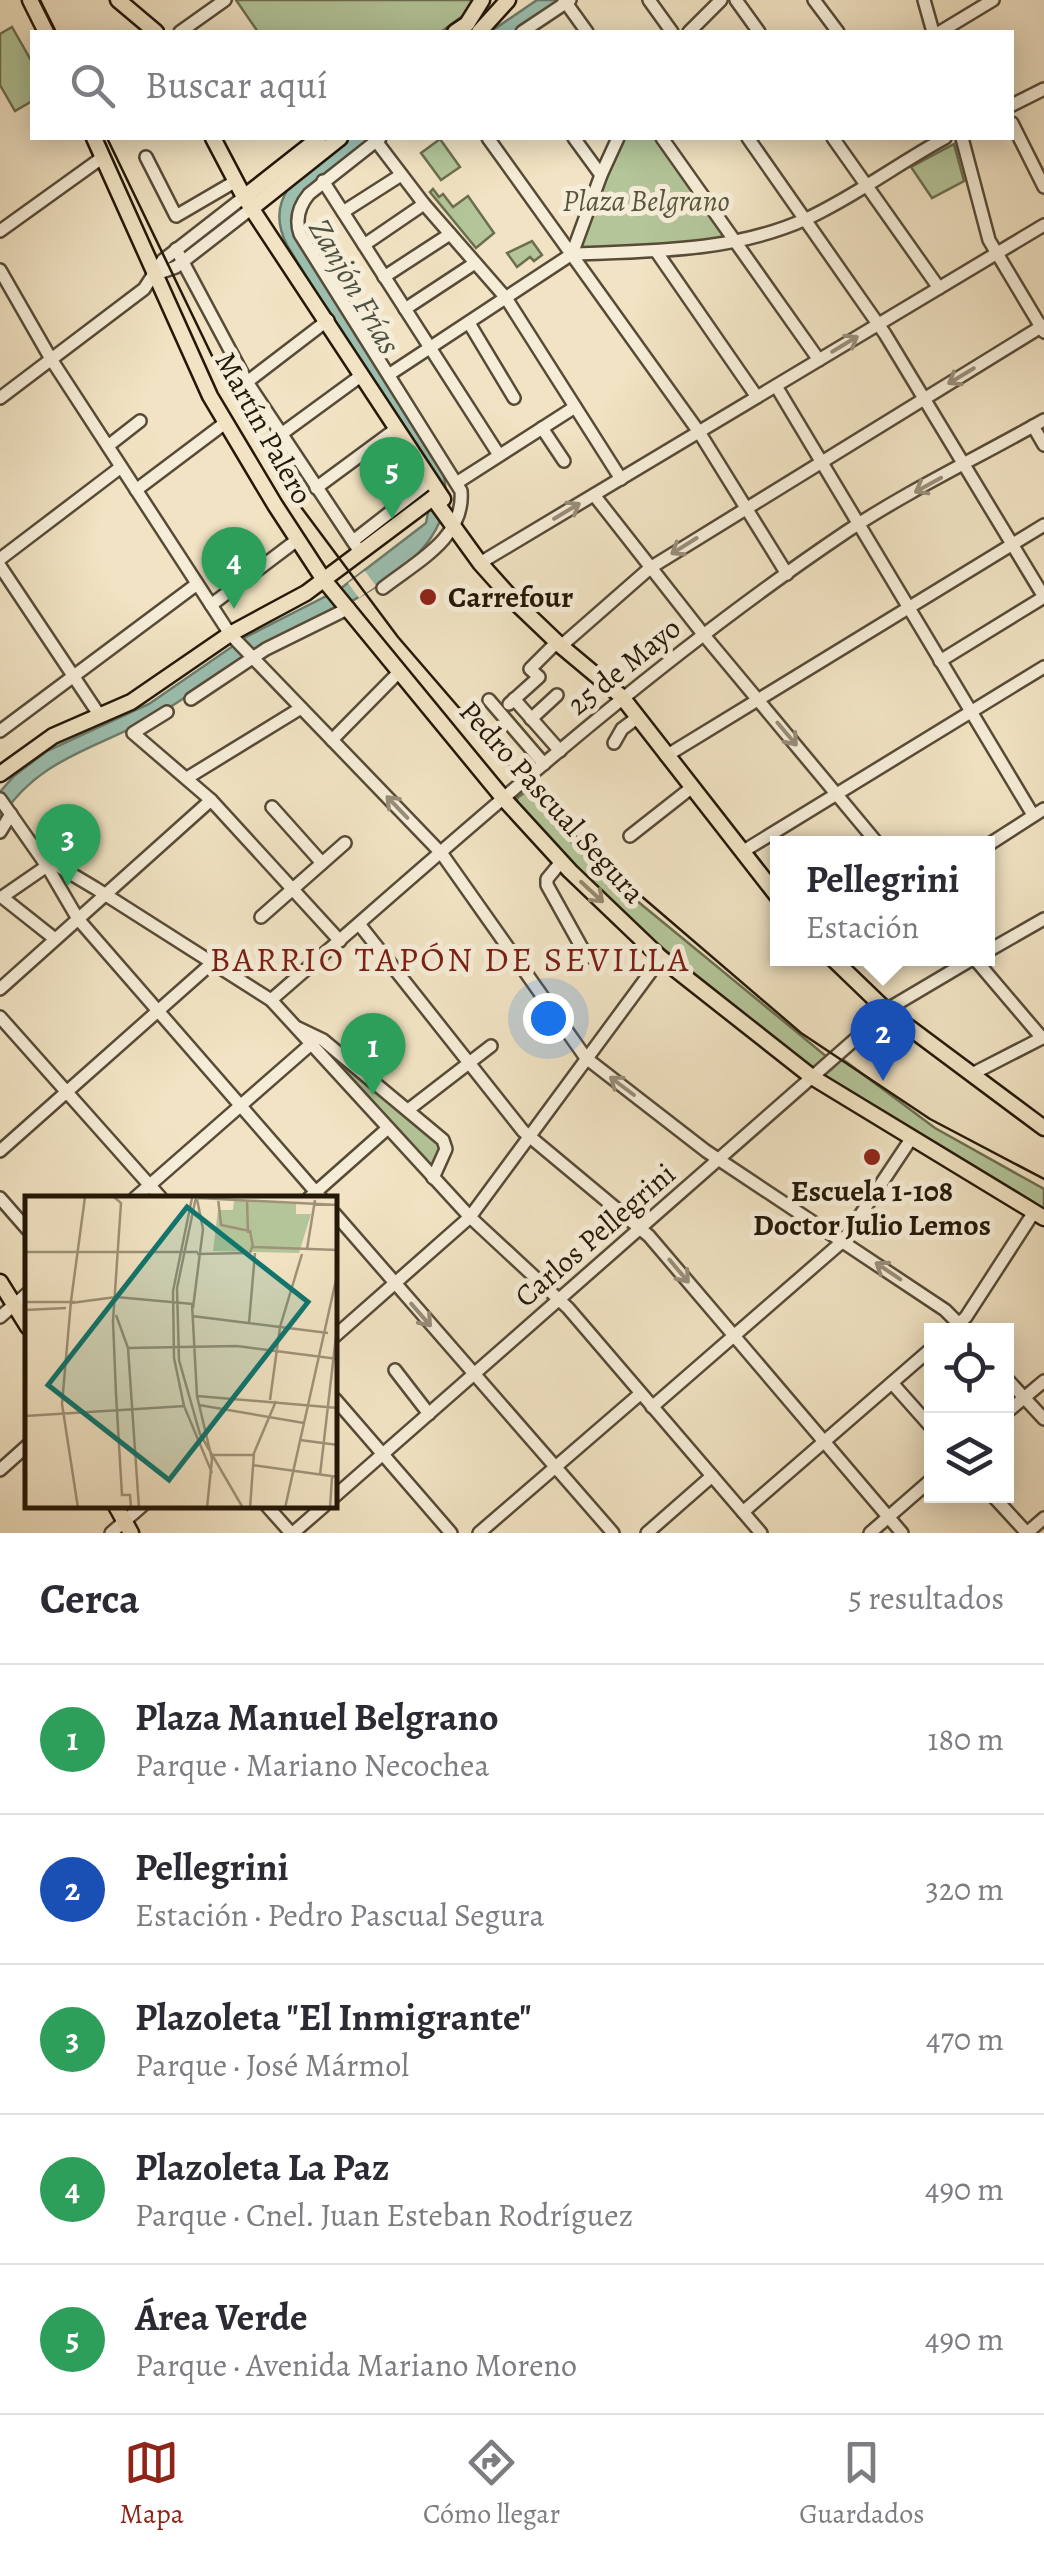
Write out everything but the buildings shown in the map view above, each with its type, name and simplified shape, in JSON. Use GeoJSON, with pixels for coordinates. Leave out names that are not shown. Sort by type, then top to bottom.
{"type":"FeatureCollection","features":[{"type":"Feature","properties":{"kind":"main road"},"geometry":{"type":"LineString","coordinates":[[30,0],[45,30]]}},
{"type":"Feature","properties":{"kind":"main road"},"geometry":{"type":"LineString","coordinates":[[118,0],[154,30]]}},
{"type":"Feature","properties":{"kind":"main road"},"geometry":{"type":"LineString","coordinates":[[458,30],[482,0]]}},
{"type":"Feature","properties":{"kind":"main road"},"geometry":{"type":"LineString","coordinates":[[481,30],[508,0]]}},
{"type":"Feature","properties":{"kind":"main road","name":"Martín Palero"},"geometry":{"type":"LineString","coordinates":[[95,140],[225,423],[301,546],[339,597]]}},
{"type":"Feature","properties":{"kind":"main road"},"geometry":{"type":"LineString","coordinates":[[214,140],[248,202],[328,320],[456,524],[559,644],[622,696],[770,887]]}},
{"type":"Feature","properties":{"kind":"main road"},"geometry":{"type":"LineString","coordinates":[[248,202],[317,140]]}},
{"type":"Feature","properties":{"kind":"main road"},"geometry":{"type":"LineString","coordinates":[[248,202],[337,140]]}},
{"type":"Feature","properties":{"kind":"main road"},"geometry":{"type":"LineString","coordinates":[[299,597],[339,597],[356,546],[435,495]]}},
{"type":"Feature","properties":{"kind":"main road"},"geometry":{"type":"LineString","coordinates":[[0,774],[53,736],[242,648],[299,597],[309,578],[301,546]]}},
{"type":"Feature","properties":{"kind":"main road","name":"Pedro Pascual Segura"},"geometry":{"type":"LineString","coordinates":[[339,597],[504,799],[561,862],[661,958],[812,1076],[1039,1215]]}},
{"type":"Feature","properties":{"kind":"main road"},"geometry":{"type":"LineString","coordinates":[[846,966],[887,1011],[1044,1128]]}},
{"type":"Feature","properties":{"kind":"main road"},"geometry":{"type":"LineString","coordinates":[[0,1282],[22,1298]]}},
{"type":"Feature","properties":{"kind":"street"},"geometry":{"type":"LineString","coordinates":[[182,30],[207,5],[225,0]]}},
{"type":"Feature","properties":{"kind":"street"},"geometry":{"type":"LineString","coordinates":[[649,0],[671,30]]}},
{"type":"Feature","properties":{"kind":"street"},"geometry":{"type":"LineString","coordinates":[[690,30],[721,0]]}},
{"type":"Feature","properties":{"kind":"street"},"geometry":{"type":"LineString","coordinates":[[736,0],[758,30]]}},
{"type":"Feature","properties":{"kind":"street"},"geometry":{"type":"LineString","coordinates":[[814,0],[836,30]]}},
{"type":"Feature","properties":{"kind":"street"},"geometry":{"type":"LineString","coordinates":[[924,0],[935,30]]}},
{"type":"Feature","properties":{"kind":"street"},"geometry":{"type":"LineString","coordinates":[[940,30],[992,0]]}},
{"type":"Feature","properties":{"kind":"street"},"geometry":{"type":"LineString","coordinates":[[525,30],[567,1],[586,30]]}},
{"type":"Feature","properties":{"kind":"street"},"geometry":{"type":"LineString","coordinates":[[1014,104],[1044,90]]}},
{"type":"Feature","properties":{"kind":"street"},"geometry":{"type":"LineString","coordinates":[[1014,126],[1044,186]]}},
{"type":"Feature","properties":{"kind":"street"},"geometry":{"type":"LineString","coordinates":[[377,140],[305,198],[297,221],[300,234],[458,482],[462,496],[456,524],[383,588]]}},
{"type":"Feature","properties":{"kind":"street"},"geometry":{"type":"LineString","coordinates":[[379,140],[424,204],[506,298],[621,479]]}},
{"type":"Feature","properties":{"kind":"street"},"geometry":{"type":"LineString","coordinates":[[489,140],[699,432],[786,574]]}},
{"type":"Feature","properties":{"kind":"street"},"geometry":{"type":"LineString","coordinates":[[575,140],[600,175]]}},
{"type":"Feature","properties":{"kind":"street"},"geometry":{"type":"LineString","coordinates":[[572,254],[617,140]]}},
{"type":"Feature","properties":{"kind":"street"},"geometry":{"type":"LineString","coordinates":[[663,140],[819,360]]}},
{"type":"Feature","properties":{"kind":"street"},"geometry":{"type":"LineString","coordinates":[[749,140],[878,324],[1044,597],[940,661]]}},
{"type":"Feature","properties":{"kind":"street"},"geometry":{"type":"LineString","coordinates":[[835,140],[939,288]]}},
{"type":"Feature","properties":{"kind":"street"},"geometry":{"type":"LineString","coordinates":[[912,140],[920,151]]}},
{"type":"Feature","properties":{"kind":"street"},"geometry":{"type":"LineString","coordinates":[[390,374],[572,254],[656,251],[738,242],[806,218],[941,140]]}},
{"type":"Feature","properties":{"kind":"street"},"geometry":{"type":"LineString","coordinates":[[560,751],[512,701],[538,677],[530,668],[650,568],[1043,328],[996,254],[963,140]]}},
{"type":"Feature","properties":{"kind":"street"},"geometry":{"type":"LineString","coordinates":[[0,231],[103,157]]}},
{"type":"Feature","properties":{"kind":"street"},"geometry":{"type":"LineString","coordinates":[[146,157],[176,216],[236,181]]}},
{"type":"Feature","properties":{"kind":"street"},"geometry":{"type":"LineString","coordinates":[[342,212],[401,175]]}},
{"type":"Feature","properties":{"kind":"street"},"geometry":{"type":"LineString","coordinates":[[323,182],[499,456]]}},
{"type":"Feature","properties":{"kind":"street"},"geometry":{"type":"LineString","coordinates":[[0,398],[144,289],[163,260],[179,256],[248,202]]}},
{"type":"Feature","properties":{"kind":"street"},"geometry":{"type":"LineString","coordinates":[[364,245],[424,204]]}},
{"type":"Feature","properties":{"kind":"street"},"geometry":{"type":"LineString","coordinates":[[484,561],[1044,225]]}},
{"type":"Feature","properties":{"kind":"street"},"geometry":{"type":"LineString","coordinates":[[384,277],[450,234]]}},
{"type":"Feature","properties":{"kind":"street"},"geometry":{"type":"LineString","coordinates":[[656,251],[756,397]]}},
{"type":"Feature","properties":{"kind":"street","name":"Martín Palero"},"geometry":{"type":"LineString","coordinates":[[179,256],[247,382],[356,546]]}},
{"type":"Feature","properties":{"kind":"street"},"geometry":{"type":"LineString","coordinates":[[404,309],[475,262]]}},
{"type":"Feature","properties":{"kind":"street"},"geometry":{"type":"LineString","coordinates":[[0,270],[51,359],[196,584],[242,648],[442,854],[586,1058],[719,1159],[843,1240],[952,1323]]}},
{"type":"Feature","properties":{"kind":"street"},"geometry":{"type":"LineString","coordinates":[[247,382],[328,320]]}},
{"type":"Feature","properties":{"kind":"street"},"geometry":{"type":"LineString","coordinates":[[469,322],[514,398]]}},
{"type":"Feature","properties":{"kind":"street"},"geometry":{"type":"LineString","coordinates":[[280,434],[362,375]]}},
{"type":"Feature","properties":{"kind":"street"},"geometry":{"type":"LineString","coordinates":[[776,386],[971,712],[1039,812],[995,840]]}},
{"type":"Feature","properties":{"kind":"street"},"geometry":{"type":"LineString","coordinates":[[458,482],[575,407]]}},
{"type":"Feature","properties":{"kind":"street"},"geometry":{"type":"LineString","coordinates":[[108,446],[140,421]]}},
{"type":"Feature","properties":{"kind":"street"},"geometry":{"type":"LineString","coordinates":[[136,490],[225,423]]}},
{"type":"Feature","properties":{"kind":"street"},"geometry":{"type":"LineString","coordinates":[[1038,423],[1044,445]]}},
{"type":"Feature","properties":{"kind":"street","name":"25 de Mayo"},"geometry":{"type":"LineString","coordinates":[[272,1000],[622,696],[704,634],[858,524],[1038,423]]}},
{"type":"Feature","properties":{"kind":"street"},"geometry":{"type":"LineString","coordinates":[[542,428],[564,461]]}},
{"type":"Feature","properties":{"kind":"street"},"geometry":{"type":"LineString","coordinates":[[316,488],[396,429]]}},
{"type":"Feature","properties":{"kind":"street"},"geometry":{"type":"LineString","coordinates":[[100,716],[0,562],[121,467]]}},
{"type":"Feature","properties":{"kind":"street"},"geometry":{"type":"LineString","coordinates":[[594,495],[872,836]]}},
{"type":"Feature","properties":{"kind":"street"},"geometry":{"type":"LineString","coordinates":[[666,756],[1044,525]]}},
{"type":"Feature","properties":{"kind":"street"},"geometry":{"type":"LineString","coordinates":[[211,605],[301,546]]}},
{"type":"Feature","properties":{"kind":"street"},"geometry":{"type":"LineString","coordinates":[[0,731],[196,584]]}},
{"type":"Feature","properties":{"kind":"street"},"geometry":{"type":"LineString","coordinates":[[192,699],[242,648],[339,597]]}},
{"type":"Feature","properties":{"kind":"street"},"geometry":{"type":"LineString","coordinates":[[742,852],[1044,667]]}},
{"type":"Feature","properties":{"kind":"street"},"geometry":{"type":"LineString","coordinates":[[332,740],[400,671]]}},
{"type":"Feature","properties":{"kind":"street"},"geometry":{"type":"LineString","coordinates":[[531,718],[557,695]]}},
{"type":"Feature","properties":{"kind":"street"},"geometry":{"type":"LineString","coordinates":[[489,700],[544,764]]}},
{"type":"Feature","properties":{"kind":"street"},"geometry":{"type":"LineString","coordinates":[[186,778],[301,708]]}},
{"type":"Feature","properties":{"kind":"street"},"geometry":{"type":"LineString","coordinates":[[167,712],[133,733],[211,800],[340,941]]}},
{"type":"Feature","properties":{"kind":"street"},"geometry":{"type":"LineString","coordinates":[[614,743],[622,729],[638,717]]}},
{"type":"Feature","properties":{"kind":"street"},"geometry":{"type":"LineString","coordinates":[[630,836],[691,788]]}},
{"type":"Feature","properties":{"kind":"street"},"geometry":{"type":"LineString","coordinates":[[0,989],[211,800]]}},
{"type":"Feature","properties":{"kind":"street"},"geometry":{"type":"LineString","coordinates":[[0,832],[5,806]]}},
{"type":"Feature","properties":{"kind":"street"},"geometry":{"type":"LineString","coordinates":[[5,806],[47,866],[78,920],[315,1196],[388,1128]]}},
{"type":"Feature","properties":{"kind":"street"},"geometry":{"type":"LineString","coordinates":[[272,807],[322,863]]}},
{"type":"Feature","properties":{"kind":"street"},"geometry":{"type":"LineString","coordinates":[[261,917],[345,844]]}},
{"type":"Feature","properties":{"kind":"street"},"geometry":{"type":"LineString","coordinates":[[561,862],[547,884],[587,957]]}},
{"type":"Feature","properties":{"kind":"street"},"geometry":{"type":"LineString","coordinates":[[56,940],[2,897],[47,866],[58,866],[272,1000],[470,1217],[559,1299],[762,1533]]}},
{"type":"Feature","properties":{"kind":"street"},"geometry":{"type":"LineString","coordinates":[[995,947],[1043,921]]}},
{"type":"Feature","properties":{"kind":"street"},"geometry":{"type":"LineString","coordinates":[[359,924],[528,1136],[641,1228],[902,1533]]}},
{"type":"Feature","properties":{"kind":"street"},"geometry":{"type":"LineString","coordinates":[[338,1333],[470,1217],[661,958]]}},
{"type":"Feature","properties":{"kind":"street"},"geometry":{"type":"LineString","coordinates":[[0,1151],[212,963]]}},
{"type":"Feature","properties":{"kind":"street","name":"Carlos Pellegrini"},"geometry":{"type":"LineString","coordinates":[[338,1493],[887,1011],[961,966]]}},
{"type":"Feature","properties":{"kind":"street"},"geometry":{"type":"LineString","coordinates":[[972,1074],[1043,1038],[981,966]]}},
{"type":"Feature","properties":{"kind":"street"},"geometry":{"type":"LineString","coordinates":[[0,1017],[159,1196]]}},
{"type":"Feature","properties":{"kind":"street"},"geometry":{"type":"LineString","coordinates":[[296,1028],[323,1040],[446,1142],[433,1178]]}},
{"type":"Feature","properties":{"kind":"street"},"geometry":{"type":"LineString","coordinates":[[136,1196],[312,1044]]}},
{"type":"Feature","properties":{"kind":"street"},"geometry":{"type":"LineString","coordinates":[[408,1110],[491,1046]]}},
{"type":"Feature","properties":{"kind":"street"},"geometry":{"type":"LineString","coordinates":[[652,1407],[843,1240],[911,1140]]}},
{"type":"Feature","properties":{"kind":"street"},"geometry":{"type":"LineString","coordinates":[[0,1198],[25,1227]]}},
{"type":"Feature","properties":{"kind":"street"},"geometry":{"type":"LineString","coordinates":[[963,1323],[1039,1215]]}},
{"type":"Feature","properties":{"kind":"street"},"geometry":{"type":"LineString","coordinates":[[338,1218],[613,1533]]}},
{"type":"Feature","properties":{"kind":"street"},"geometry":{"type":"LineString","coordinates":[[0,1317],[22,1298]]}},
{"type":"Feature","properties":{"kind":"street"},"geometry":{"type":"LineString","coordinates":[[743,1512],[924,1355]]}},
{"type":"Feature","properties":{"kind":"street"},"geometry":{"type":"LineString","coordinates":[[394,1370],[429,1414]]}},
{"type":"Feature","properties":{"kind":"street"},"geometry":{"type":"LineString","coordinates":[[1007,1413],[1044,1380]]}},
{"type":"Feature","properties":{"kind":"street"},"geometry":{"type":"LineString","coordinates":[[892,1383],[924,1419]]}},
{"type":"Feature","properties":{"kind":"street"},"geometry":{"type":"LineString","coordinates":[[1014,1386],[1044,1419]]}},
{"type":"Feature","properties":{"kind":"street"},"geometry":{"type":"LineString","coordinates":[[478,1533],[640,1394]]}},
{"type":"Feature","properties":{"kind":"street"},"geometry":{"type":"LineString","coordinates":[[338,1402],[452,1533]]}},
{"type":"Feature","properties":{"kind":"street"},"geometry":{"type":"LineString","coordinates":[[0,1470],[25,1448]]}},
{"type":"Feature","properties":{"kind":"street"},"geometry":{"type":"LineString","coordinates":[[646,1533],[712,1476]]}},
{"type":"Feature","properties":{"kind":"street"},"geometry":{"type":"LineString","coordinates":[[870,1533],[924,1486]]}},
{"type":"Feature","properties":{"kind":"street"},"geometry":{"type":"LineString","coordinates":[[999,1503],[1027,1533],[1044,1518]]}},
{"type":"Feature","properties":{"kind":"street"},"geometry":{"type":"LineString","coordinates":[[269,1508],[292,1533],[322,1508]]}},
{"type":"Feature","properties":{"kind":"street"},"geometry":{"type":"LineString","coordinates":[[111,1533],[128,1527]]}},
{"type":"Feature","properties":{"kind":"green space"},"geometry":{"type":"Polygon","coordinates":[[[236,0],[474,0],[464,15],[444,30],[257,30],[236,0]]]}},
{"type":"Feature","properties":{"kind":"green space"},"geometry":{"type":"Polygon","coordinates":[[[12,27],[30,58],[30,102],[15,111],[0,85],[0,34],[12,27]]]}},
{"type":"Feature","properties":{"kind":"green space"},"geometry":{"type":"Polygon","coordinates":[[[441,140],[460,167],[441,180],[421,153],[441,140]]]}},
{"type":"Feature","properties":{"kind":"green space","name":"Plaza Belgrano"},"geometry":{"type":"Polygon","coordinates":[[[619,140],[661,140],[735,241],[575,252],[619,140]]]}},
{"type":"Feature","properties":{"kind":"green space"},"geometry":{"type":"Polygon","coordinates":[[[954,144],[964,181],[932,198],[911,167],[954,144]]]}},
{"type":"Feature","properties":{"kind":"green space"},"geometry":{"type":"Polygon","coordinates":[[[433,189],[453,207],[468,196],[494,233],[476,248],[430,192],[433,189]]]}},
{"type":"Feature","properties":{"kind":"green space"},"geometry":{"type":"Polygon","coordinates":[[[532,241],[542,255],[534,261],[530,257],[517,267],[507,253],[532,241]]]}},
{"type":"Feature","properties":{"kind":"green space"},"geometry":{"type":"Polygon","coordinates":[[[528,790],[557,828],[597,868],[827,1057],[815,1068],[809,1066],[624,917],[517,808],[517,798],[528,790]]]}},
{"type":"Feature","properties":{"kind":"green space"},"geometry":{"type":"Polygon","coordinates":[[[324,1046],[438,1142],[440,1150],[431,1168],[321,1048],[324,1046]]]}},
{"type":"Feature","properties":{"kind":"green space"},"geometry":{"type":"Polygon","coordinates":[[[841,1058],[935,1128],[1044,1189],[1044,1212],[824,1078],[841,1058]]]}},
{"type":"Feature","properties":{"kind":"shaded area"},"geometry":{"type":"Polygon","coordinates":[[[537,0],[561,0],[517,30],[493,30],[537,0]]]}},
{"type":"Feature","properties":{"kind":"shaded area"},"geometry":{"type":"Polygon","coordinates":[[[347,140],[369,140],[305,190],[293,214],[442,469],[445,502],[435,531],[415,557],[356,599],[264,645],[162,712],[53,767],[34,780],[0,819],[0,792],[47,751],[149,704],[246,637],[340,589],[426,523],[433,487],[287,245],[280,226],[285,194],[306,170],[347,140]]]}},
{"type":"Feature","properties":{"kind":"pier"},"geometry":{"type":"Polygon","coordinates":[[[365,571],[376,586],[359,598],[348,583],[365,571]]]}},
{"type":"Feature","properties":{"kind":"tram line"},"geometry":{"type":"LineString","coordinates":[[40,0],[55,30]]}},
{"type":"Feature","properties":{"kind":"tram line"},"geometry":{"type":"LineString","coordinates":[[108,140],[215,362],[301,507],[398,637],[543,805],[619,877],[801,1033],[930,1119],[1044,1179]]}},
{"type":"Feature","properties":{"kind":"place","name":"Área Verde"},"geometry":{"type":"Point","coordinates":[392,519]}},
{"type":"Feature","properties":{"kind":"place","name":"Carrefour"},"geometry":{"type":"Point","coordinates":[428,597]}},
{"type":"Feature","properties":{"kind":"place","name":"Plazoleta La Paz"},"geometry":{"type":"Point","coordinates":[234,609]}},
{"type":"Feature","properties":{"kind":"place","name":"Plazoleta \"El Inmigrante\""},"geometry":{"type":"Point","coordinates":[68,886]}},
{"type":"Feature","properties":{"kind":"place","name":"Pellegrini"},"geometry":{"type":"Point","coordinates":[883,1081]}},
{"type":"Feature","properties":{"kind":"place","name":"Plaza Manuel Belgrano"},"geometry":{"type":"Point","coordinates":[373,1095]}},
{"type":"Feature","properties":{"kind":"place","name":"Escuela 1-108 Doctor Julio Lemos"},"geometry":{"type":"Point","coordinates":[872,1157]}},
{"type":"Feature","properties":{"kind":"district","name":"BARRIO TAPÓN DE SEVILLA"},"geometry":{"type":"Point","coordinates":[450,959]}},
{"type":"Feature","properties":{"kind":"water label","name":"Zanjón Frías"},"geometry":{"type":"Point","coordinates":[355,286]}}]}
